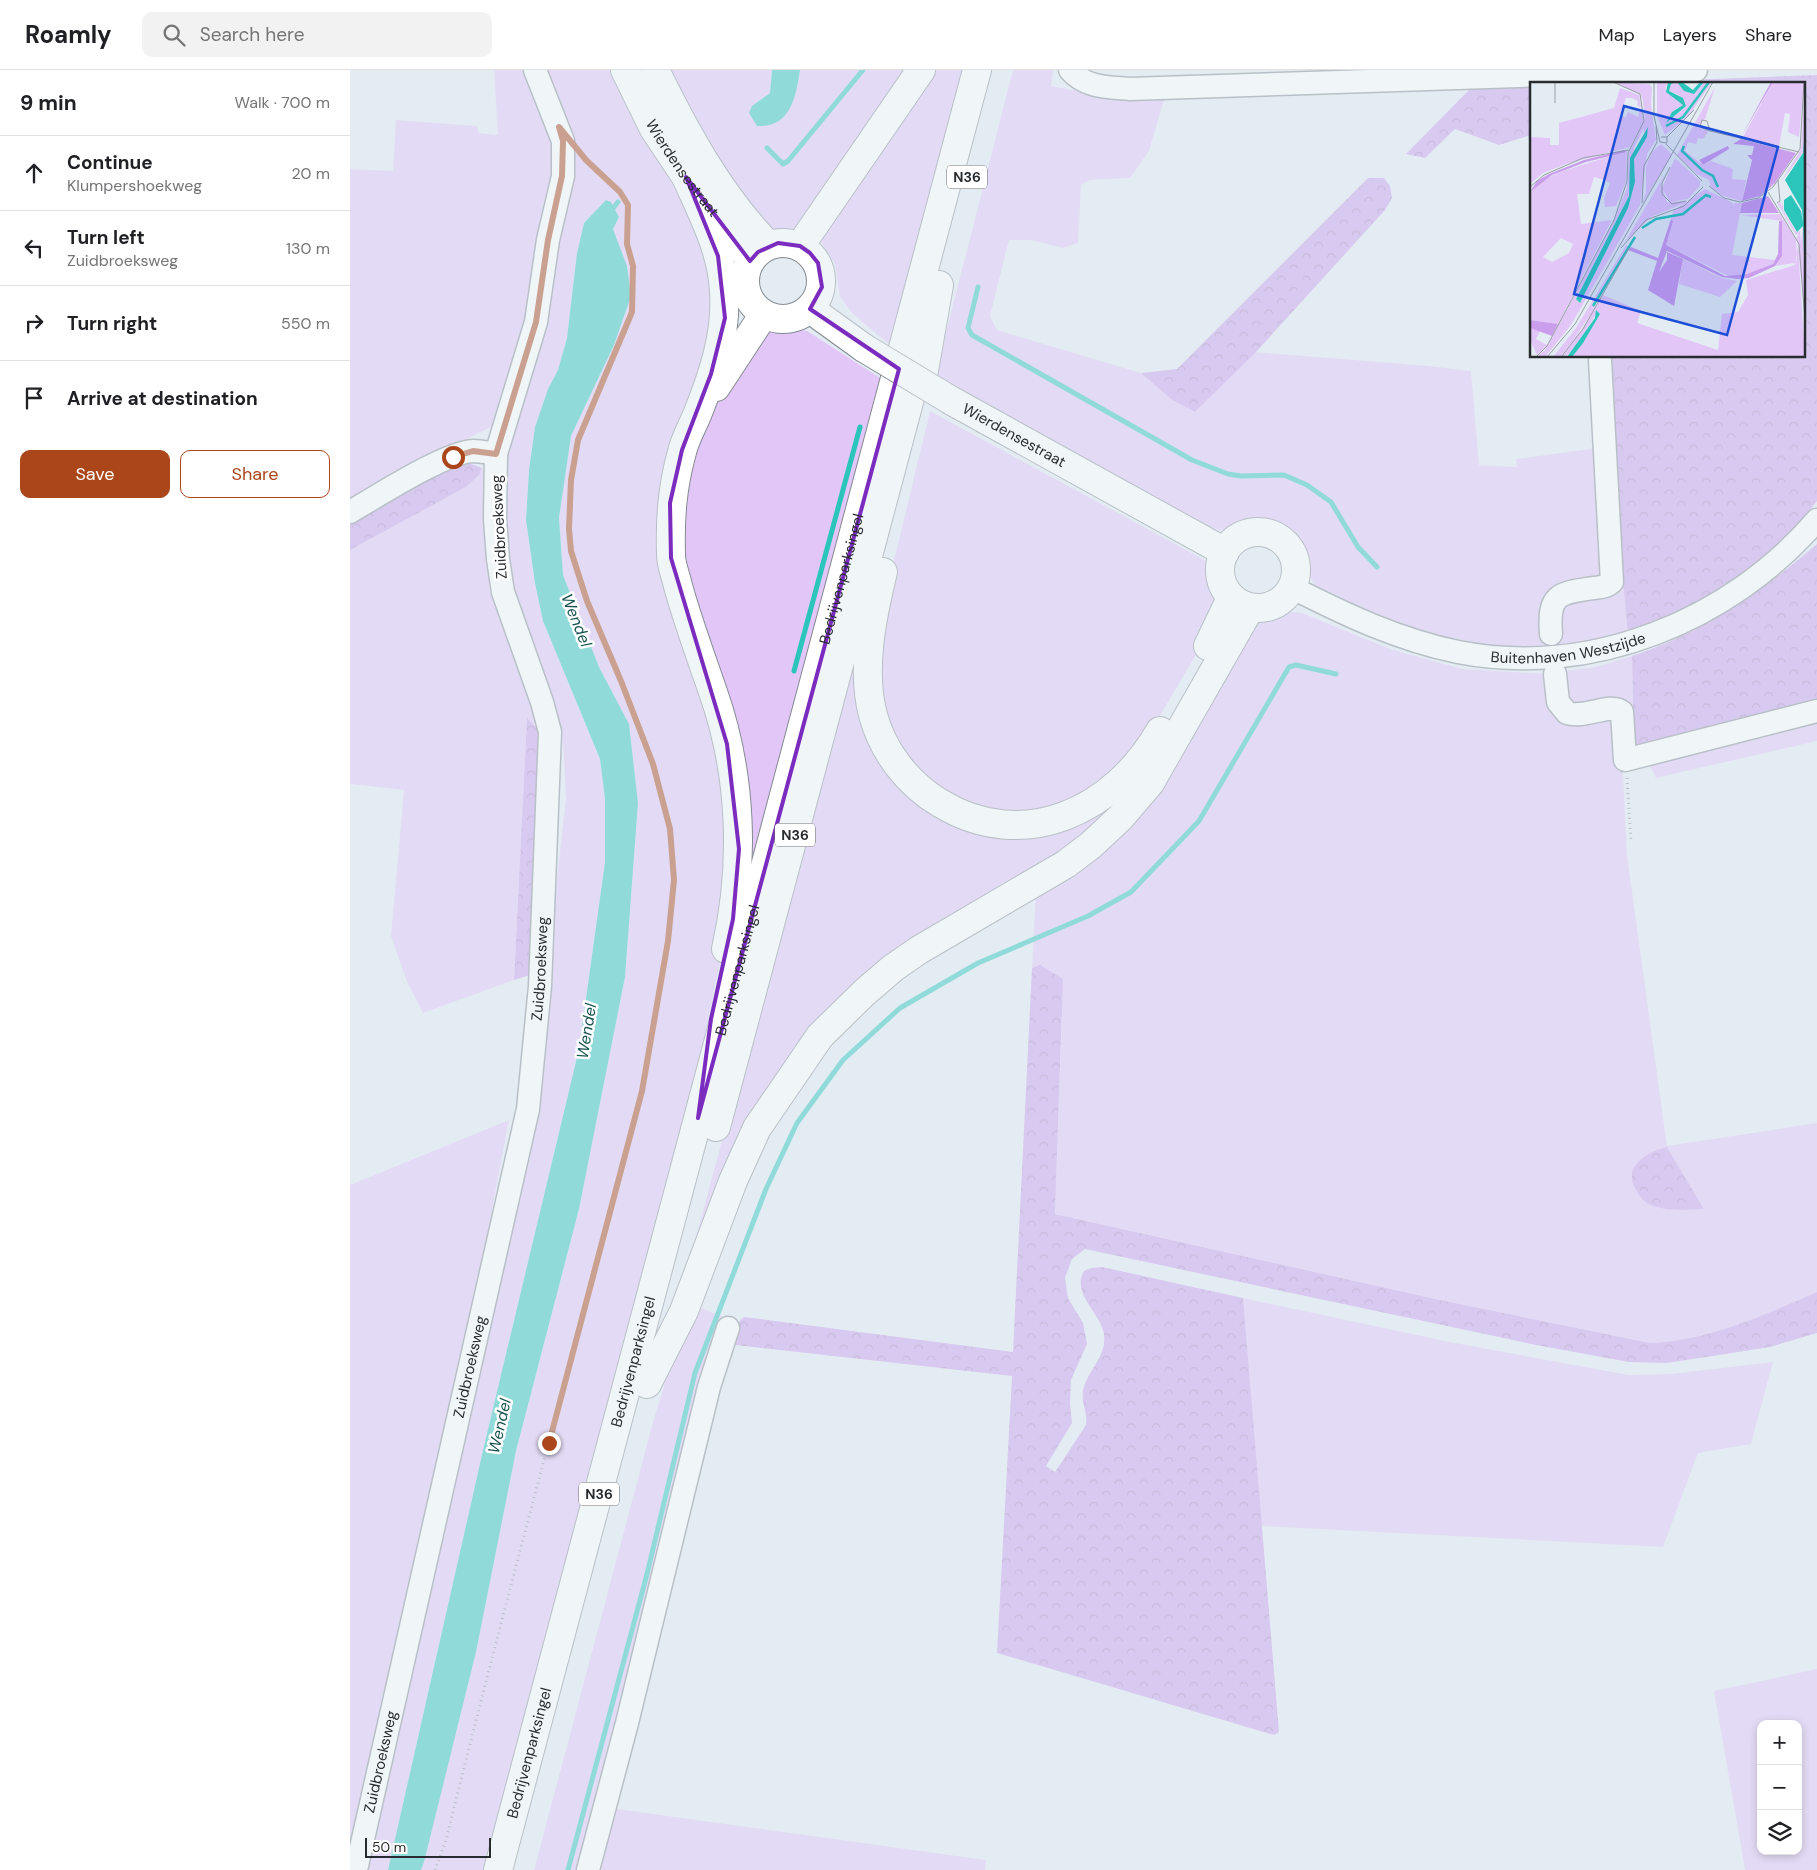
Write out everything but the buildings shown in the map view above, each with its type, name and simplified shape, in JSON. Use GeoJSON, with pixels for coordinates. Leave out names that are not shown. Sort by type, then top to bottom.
{"type":"FeatureCollection","features":[{"type":"Feature","properties":{"kind":"main road","name":"Wierdensestraat"},"geometry":{"type":"LineString","coordinates":[[625,70],[654,129],[686,177],[759,253]]}},
{"type":"Feature","properties":{"kind":"main road","name":"Wierdensestraat"},"geometry":{"type":"LineString","coordinates":[[654,70],[678,117],[736,211],[759,253]]}},
{"type":"Feature","properties":{"kind":"main road"},"geometry":{"type":"LineString","coordinates":[[800,246],[922,70]]}},
{"type":"Feature","properties":{"kind":"main road","name":"Bedrijvenparksingel"},"geometry":{"type":"LineString","coordinates":[[498,1870],[977,70]]}},
{"type":"Feature","properties":{"kind":"main road","name":"Bedrijvenparksingel"},"geometry":{"type":"LineString","coordinates":[[518,1870],[892,473],[939,284],[996,70]]}},
{"type":"Feature","properties":{"kind":"main road"},"geometry":{"type":"LineString","coordinates":[[686,177],[713,241],[724,290],[723,331],[698,413]]}},
{"type":"Feature","properties":{"kind":"main road"},"geometry":{"type":"LineString","coordinates":[[790,242],[800,246],[810,253],[818,263],[822,274],[822,287],[818,299],[810,309],[800,316],[788,319],[764,314],[751,301],[745,284],[746,271],[759,253],[790,242]]}},
{"type":"Feature","properties":{"kind":"main road","name":"N36"},"geometry":{"type":"LineString","coordinates":[[939,284],[907,469],[876,602],[868,669],[873,714],[883,741],[898,766],[922,793],[958,814],[983,823],[1012,827],[1048,822],[1088,807],[1118,785],[1139,764],[1153,744],[1195,671],[1241,603]]}},
{"type":"Feature","properties":{"kind":"main road","name":"Wierdensestraat"},"geometry":{"type":"LineString","coordinates":[[810,309],[864,348],[952,401],[1225,552]]}},
{"type":"Feature","properties":{"kind":"main road","name":"N36"},"geometry":{"type":"LineString","coordinates":[[698,1118],[711,1020],[733,919],[739,849],[735,796],[727,744],[714,695],[686,615],[671,558],[670,503],[682,450],[698,413],[764,314]]}},
{"type":"Feature","properties":{"kind":"main road"},"geometry":{"type":"LineString","coordinates":[[1263,532],[1278,537],[1290,549],[1296,561],[1297,575],[1293,588],[1286,598],[1264,608],[1241,603],[1221,579],[1220,565],[1225,552],[1232,543],[1249,533],[1263,532]]}},
{"type":"Feature","properties":{"kind":"main road","name":"N36"},"geometry":{"type":"LineString","coordinates":[[647,1384],[684,1311],[733,1181],[757,1128],[820,1036],[865,992],[894,968],[919,950],[1036,884],[1091,846],[1121,817],[1150,783],[1241,603]]}},
{"type":"Feature","properties":{"kind":"street","name":"Zuidbroeksweg"},"geometry":{"type":"LineString","coordinates":[[356,1870],[528,1109],[540,986],[550,732],[542,702],[504,592],[498,559],[496,454],[536,322],[548,240],[562,176],[563,141],[535,70]]}},
{"type":"Feature","properties":{"kind":"street"},"geometry":{"type":"LineString","coordinates":[[1070,70],[1079,80],[1100,87],[1130,89],[1168,78],[1696,70]]}},
{"type":"Feature","properties":{"kind":"street"},"geometry":{"type":"LineString","coordinates":[[1551,634],[1550,610],[1558,596],[1569,591],[1606,586],[1612,582],[1600,360]]}},
{"type":"Feature","properties":{"kind":"street"},"geometry":{"type":"LineString","coordinates":[[350,512],[407,479],[453,457],[473,451],[496,454]]}},
{"type":"Feature","properties":{"kind":"street","name":"Buitenhaven Westzijde"},"geometry":{"type":"LineString","coordinates":[[1293,588],[1384,631],[1459,652],[1499,657],[1540,657],[1579,653],[1635,641],[1701,614],[1758,577],[1802,538],[1817,520]]}},
{"type":"Feature","properties":{"kind":"street"},"geometry":{"type":"LineString","coordinates":[[1554,674],[1558,702],[1567,713],[1581,715],[1614,708],[1622,712],[1625,760],[1817,711]]}},
{"type":"Feature","properties":{"kind":"street"},"geometry":{"type":"LineString","coordinates":[[588,1870],[627,1724],[709,1387],[728,1328]]}},
{"type":"Feature","properties":{"kind":"path"},"geometry":{"type":"LineString","coordinates":[[435,1870],[446,1840],[559,1403],[635,1124],[652,1044],[673,905],[674,880],[670,829],[653,764],[587,601],[571,551],[569,512],[575,452],[601,382],[630,319],[634,299],[633,266],[627,244],[628,205],[620,192],[581,153]]}},
{"type":"Feature","properties":{"kind":"path"},"geometry":{"type":"LineString","coordinates":[[1625,760],[1631,842]]}},
{"type":"Feature","properties":{"kind":"highlighted area"},"geometry":{"type":"Polygon","coordinates":[[[686,177],[750,261],[758,252],[778,243],[800,246],[810,253],[818,263],[822,287],[810,309],[899,369],[698,1118],[711,1019],[733,919],[739,849],[727,744],[671,558],[670,503],[682,450],[711,374],[725,318],[718,256],[686,177]]]}},
{"type":"Feature","properties":{"kind":"shaded area"},"geometry":{"type":"Polygon","coordinates":[[[494,70],[527,70],[557,142],[528,327],[495,425],[438,453],[350,503],[350,169],[393,171],[396,120],[477,126],[479,133],[498,135],[494,70]]]}},
{"type":"Feature","properties":{"kind":"shaded area"},"geometry":{"type":"Polygon","coordinates":[[[541,70],[613,70],[651,150],[702,231],[719,301],[663,499],[730,798],[724,943],[696,1077],[487,1870],[421,1870],[476,1652],[516,1451],[579,1209],[625,977],[638,803],[629,724],[599,667],[563,575],[559,518],[571,436],[614,345],[620,247],[613,229],[619,217],[611,202],[606,200],[584,223],[577,253],[567,338],[558,370],[548,389],[535,427],[529,470],[526,520],[535,583],[543,621],[600,759],[605,799],[605,862],[579,1049],[484,1446],[388,1870],[365,1870],[545,986],[566,798],[563,743],[516,619],[501,479],[568,183],[541,70]]]}},
{"type":"Feature","properties":{"kind":"shaded area"},"geometry":{"type":"Polygon","coordinates":[[[660,70],[772,70],[770,93],[752,106],[797,88],[800,70],[915,70],[807,229],[780,235],[754,226],[660,70]]]}},
{"type":"Feature","properties":{"kind":"shaded area"},"geometry":{"type":"Polygon","coordinates":[[[935,70],[968,70],[897,351],[852,313],[840,297],[835,264],[820,240],[830,218],[935,70]]]}},
{"type":"Feature","properties":{"kind":"shaded area"},"geometry":{"type":"Polygon","coordinates":[[[1013,70],[1053,70],[1051,86],[1095,94],[1166,93],[1149,151],[1130,178],[1090,180],[1081,185],[1078,243],[1063,248],[1031,240],[1009,240],[990,316],[997,330],[1141,373],[1172,400],[1195,412],[1255,352],[1471,371],[1479,465],[1517,467],[1516,459],[1611,446],[1628,636],[1568,647],[1506,649],[1446,643],[1370,618],[1337,595],[1314,585],[1296,545],[1284,532],[1265,525],[1248,525],[1238,529],[1219,530],[1160,507],[934,379],[1013,70]]]}},
{"type":"Feature","properties":{"kind":"shaded area"},"geometry":{"type":"Polygon","coordinates":[[[766,326],[807,331],[888,383],[738,945],[750,804],[749,790],[740,749],[701,622],[690,579],[684,536],[684,494],[692,453],[706,419],[766,326]]]}},
{"type":"Feature","properties":{"kind":"shaded area"},"geometry":{"type":"Polygon","coordinates":[[[930,411],[1210,563],[1220,603],[1212,628],[1143,744],[1111,783],[1049,815],[960,807],[905,762],[882,713],[877,669],[883,606],[930,411]]]}},
{"type":"Feature","properties":{"kind":"shaded area"},"geometry":{"type":"Polygon","coordinates":[[[482,468],[488,479],[546,738],[527,719],[514,980],[423,1013],[407,982],[391,936],[404,790],[350,784],[350,550],[466,487],[479,475],[482,468]]]}},
{"type":"Feature","properties":{"kind":"shaded area"},"geometry":{"type":"Polygon","coordinates":[[[874,578],[872,731],[985,829],[1131,780],[1118,814],[825,1024],[683,1285],[874,578]]]}},
{"type":"Feature","properties":{"kind":"shaded area"},"geometry":{"type":"Polygon","coordinates":[[[1302,613],[1393,650],[1463,669],[1549,674],[1551,697],[1620,717],[1627,855],[1667,1146],[1817,1123],[1817,1292],[1756,1318],[1714,1332],[1672,1341],[1650,1343],[1440,1300],[1055,1214],[1062,1018],[1040,965],[1032,968],[1036,890],[1069,869],[1252,622],[1271,614],[1302,613]],[[1667,1147],[1654,1206],[1687,1210],[1704,1209],[1667,1147]]]}},
{"type":"Feature","properties":{"kind":"shaded area"},"geometry":{"type":"Polygon","coordinates":[[[1632,656],[1634,752],[1624,715],[1577,715],[1556,672],[1595,667],[1632,656]]]}},
{"type":"Feature","properties":{"kind":"shaded area"},"geometry":{"type":"Polygon","coordinates":[[[1817,719],[1817,741],[1656,778],[1648,762],[1817,719]]]}},
{"type":"Feature","properties":{"kind":"shaded area"},"geometry":{"type":"Polygon","coordinates":[[[509,1120],[471,1320],[350,1858],[350,1185],[509,1120]]]}},
{"type":"Feature","properties":{"kind":"shaded area"},"geometry":{"type":"Polygon","coordinates":[[[1243,1298],[1450,1342],[1629,1375],[1671,1374],[1773,1362],[1751,1444],[1698,1453],[1663,1547],[1261,1526],[1243,1298]]]}},
{"type":"Feature","properties":{"kind":"shaded area"},"geometry":{"type":"Polygon","coordinates":[[[693,1305],[729,1319],[582,1870],[534,1870],[653,1422],[671,1363],[693,1305]]]}},
{"type":"Feature","properties":{"kind":"shaded area"},"geometry":{"type":"Polygon","coordinates":[[[1817,1669],[1817,1870],[1745,1870],[1714,1691],[1817,1669]]]}},
{"type":"Feature","properties":{"kind":"shaded area"},"geometry":{"type":"Polygon","coordinates":[[[610,1808],[986,1860],[985,1870],[593,1870],[610,1808]]]}},
{"type":"Feature","properties":{"kind":"green space"},"geometry":{"type":"Polygon","coordinates":[[[1817,75],[1817,501],[1779,549],[1718,597],[1628,636],[1611,446],[1612,358],[1804,358],[1804,82],[1630,82],[1817,75]]]}},
{"type":"Feature","properties":{"kind":"green space"},"geometry":{"type":"Polygon","coordinates":[[[1530,86],[1530,135],[1499,145],[1455,129],[1425,158],[1406,154],[1469,90],[1530,86]]]}},
{"type":"Feature","properties":{"kind":"green space"},"geometry":{"type":"Polygon","coordinates":[[[1368,178],[1384,178],[1390,186],[1392,198],[1385,210],[1256,352],[1195,412],[1172,400],[1141,373],[1177,369],[1368,178]]]}},
{"type":"Feature","properties":{"kind":"green space"},"geometry":{"type":"Polygon","coordinates":[[[468,463],[482,468],[479,475],[466,487],[350,550],[350,525],[451,468],[468,463]]]}},
{"type":"Feature","properties":{"kind":"green space"},"geometry":{"type":"Polygon","coordinates":[[[1817,544],[1817,710],[1634,752],[1632,656],[1683,636],[1707,623],[1774,579],[1817,544]]]}},
{"type":"Feature","properties":{"kind":"green space"},"geometry":{"type":"Polygon","coordinates":[[[527,718],[546,738],[530,975],[514,980],[527,718]]]}},
{"type":"Feature","properties":{"kind":"green space"},"geometry":{"type":"Polygon","coordinates":[[[1040,965],[1063,979],[1055,1214],[1440,1300],[1650,1343],[1672,1341],[1714,1332],[1756,1318],[1817,1292],[1817,1333],[1770,1347],[1706,1357],[1666,1363],[1629,1362],[1536,1345],[1085,1249],[1072,1259],[1065,1278],[1068,1298],[1083,1323],[1087,1344],[1071,1380],[1070,1403],[1072,1423],[1046,1466],[1055,1472],[1086,1425],[1083,1391],[1088,1376],[1103,1350],[1104,1334],[1081,1287],[1084,1271],[1102,1267],[1243,1298],[1279,1732],[1274,1735],[997,1653],[1012,1376],[727,1344],[731,1330],[744,1317],[1013,1352],[1032,968],[1040,965]]]}},
{"type":"Feature","properties":{"kind":"green space"},"geometry":{"type":"Polygon","coordinates":[[[1667,1147],[1704,1209],[1675,1210],[1660,1208],[1647,1203],[1637,1192],[1632,1180],[1635,1166],[1645,1156],[1667,1147]]]}},
{"type":"Feature","properties":{"kind":"water"},"geometry":{"type":"Polygon","coordinates":[[[772,70],[800,70],[794,100],[778,122],[757,126],[749,113],[752,106],[770,93],[772,70]]]}},
{"type":"Feature","properties":{"kind":"water"},"geometry":{"type":"Polygon","coordinates":[[[606,200],[611,202],[619,217],[613,229],[627,266],[631,296],[614,345],[571,436],[559,518],[563,575],[599,667],[629,724],[638,803],[625,977],[579,1209],[516,1451],[476,1652],[424,1862],[421,1870],[388,1870],[484,1446],[579,1049],[605,862],[605,799],[600,759],[543,621],[535,583],[526,520],[529,470],[535,427],[548,389],[558,370],[567,338],[577,253],[584,223],[606,200]]]}},
{"type":"Feature","properties":{"kind":"waterway"},"geometry":{"type":"LineString","coordinates":[[767,148],[783,164],[788,161],[863,70]]}},
{"type":"Feature","properties":{"kind":"waterway","name":"Wendel"},"geometry":{"type":"LineString","coordinates":[[610,212],[618,202]]}},
{"type":"Feature","properties":{"kind":"waterway"},"geometry":{"type":"LineString","coordinates":[[978,287],[968,328],[972,335],[1192,460],[1228,474],[1241,476],[1284,475],[1307,485],[1331,502],[1358,547],[1377,567]]}},
{"type":"Feature","properties":{"kind":"waterway"},"geometry":{"type":"LineString","coordinates":[[794,671],[860,427]]}},
{"type":"Feature","properties":{"kind":"waterway"},"geometry":{"type":"LineString","coordinates":[[568,1870],[647,1574],[695,1373],[766,1189],[797,1123],[843,1060],[900,1008],[978,963],[1088,916],[1131,892],[1199,821],[1289,667],[1296,665],[1336,674]]}},
{"type":"Feature","properties":{"kind":"route"},"geometry":{"type":"LineString","coordinates":[[453,457],[473,451],[496,454],[536,322],[553,211],[562,176],[563,141],[559,127],[586,160],[620,192],[628,205],[627,244],[633,266],[634,299],[632,312],[625,333],[601,382],[578,440],[571,480],[569,529],[571,551],[587,601],[653,764],[670,829],[674,880],[673,905],[652,1044],[635,1124],[549,1443]]}}]}
